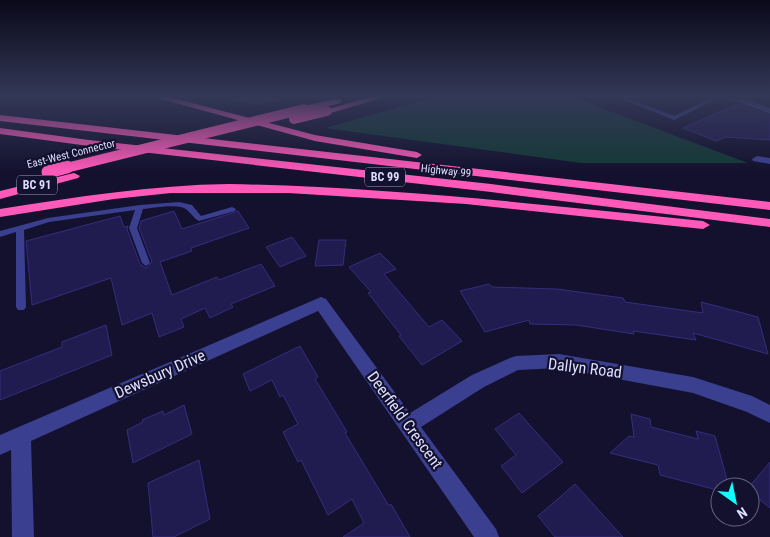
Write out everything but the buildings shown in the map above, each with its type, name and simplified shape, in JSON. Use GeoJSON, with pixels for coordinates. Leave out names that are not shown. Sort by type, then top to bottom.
{"type":"FeatureCollection","features":[{"type":"Feature","properties":{"kind":"highway","name":"Highway 99"},"geometry":{"type":"LineString","coordinates":[[36,122],[770,205]]}},
{"type":"Feature","properties":{"kind":"highway","name":"East-West Connector"},"geometry":{"type":"LineString","coordinates":[[0,184],[251,122]]}},
{"type":"Feature","properties":{"kind":"highway"},"geometry":{"type":"LineString","coordinates":[[252,122],[356,146],[770,205]]}},
{"type":"Feature","properties":{"kind":"highway","name":"East-West Connector"},"geometry":{"type":"LineString","coordinates":[[0,195],[284,122]]}},
{"type":"Feature","properties":{"kind":"highway","name":"Highway 99"},"geometry":{"type":"LineString","coordinates":[[0,131],[89,144],[491,188],[770,223]]}},
{"type":"Feature","properties":{"kind":"highway"},"geometry":{"type":"LineString","coordinates":[[0,136],[89,144]]}},
{"type":"Feature","properties":{"kind":"highway"},"geometry":{"type":"LineString","coordinates":[[0,213],[152,191],[228,188],[342,192],[480,202],[770,232]]}},
{"type":"Feature","properties":{"kind":"street"},"geometry":{"type":"LineString","coordinates":[[757,159],[770,161]]}},
{"type":"Feature","properties":{"kind":"street","name":"Deerfield Crescent"},"geometry":{"type":"LineString","coordinates":[[321,303],[488,537]]}},
{"type":"Feature","properties":{"kind":"street","name":"Dewsbury Drive"},"geometry":{"type":"LineString","coordinates":[[0,445],[321,303]]}},
{"type":"Feature","properties":{"kind":"street","name":"Dallyn Road"},"geometry":{"type":"LineString","coordinates":[[409,424],[478,380],[516,363],[559,361],[693,385],[752,405],[770,414]]}},
{"type":"Feature","properties":{"kind":"street"},"geometry":{"type":"LineString","coordinates":[[21,435],[23,537]]}},
{"type":"Feature","properties":{"kind":"lane"},"geometry":{"type":"LineString","coordinates":[[0,234],[48,220],[140,207],[179,204],[189,206],[199,219],[232,209]]}},
{"type":"Feature","properties":{"kind":"lane"},"geometry":{"type":"LineString","coordinates":[[140,207],[133,228],[146,263]]}},
{"type":"Feature","properties":{"kind":"lane"},"geometry":{"type":"LineString","coordinates":[[20,228],[21,307]]}},
{"type":"Feature","properties":{"kind":"green space"},"geometry":{"type":"Polygon","coordinates":[[[346,122],[639,122],[748,163],[581,163],[325,128],[346,122]]]}}]}
